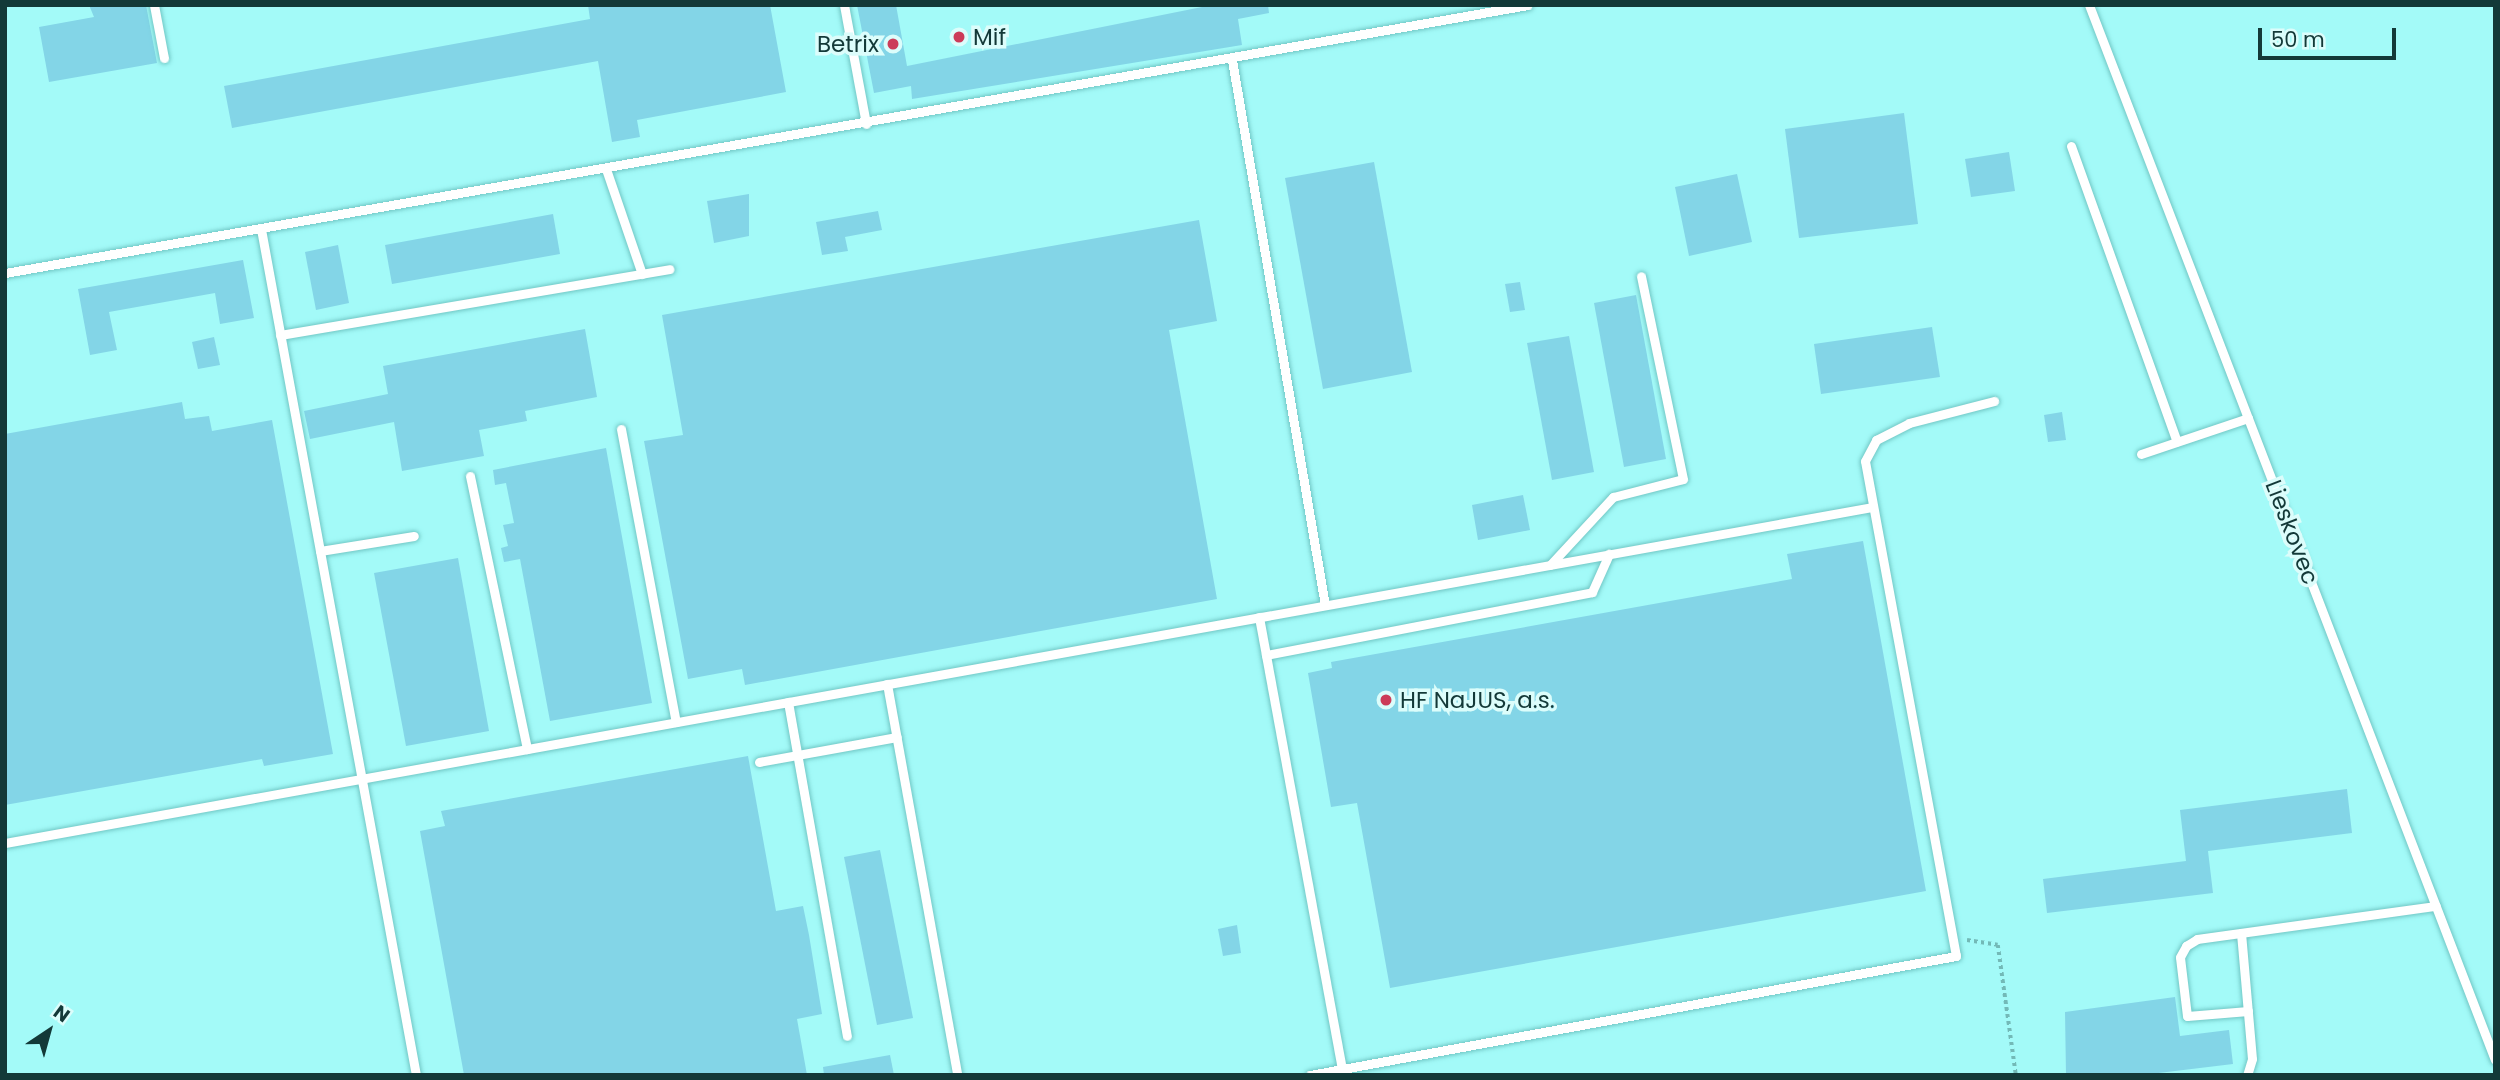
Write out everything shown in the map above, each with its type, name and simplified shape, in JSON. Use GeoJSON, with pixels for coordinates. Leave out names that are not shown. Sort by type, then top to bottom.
{"type":"FeatureCollection","features":[{"type":"Feature","properties":{"kind":"lane"},"geometry":{"type":"LineString","coordinates":[[154,5],[163,58]]}},
{"type":"Feature","properties":{"kind":"lane"},"geometry":{"type":"LineString","coordinates":[[844,5],[866,124]]}},
{"type":"Feature","properties":{"kind":"lane"},"geometry":{"type":"LineString","coordinates":[[5,274],[1232,60],[1528,5]]}},
{"type":"Feature","properties":{"kind":"lane","name":"Lieskovec"},"geometry":{"type":"LineString","coordinates":[[2089,5],[2495,1060]]}},
{"type":"Feature","properties":{"kind":"lane"},"geometry":{"type":"LineString","coordinates":[[1232,60],[1325,605]]}},
{"type":"Feature","properties":{"kind":"lane"},"geometry":{"type":"LineString","coordinates":[[2071,146],[2177,442]]}},
{"type":"Feature","properties":{"kind":"lane"},"geometry":{"type":"LineString","coordinates":[[606,169],[642,274]]}},
{"type":"Feature","properties":{"kind":"lane"},"geometry":{"type":"LineString","coordinates":[[261,229],[416,1075]]}},
{"type":"Feature","properties":{"kind":"lane"},"geometry":{"type":"LineString","coordinates":[[280,335],[669,269]]}},
{"type":"Feature","properties":{"kind":"lane"},"geometry":{"type":"LineString","coordinates":[[1550,565],[1613,497],[1683,479],[1641,275]]}},
{"type":"Feature","properties":{"kind":"lane"},"geometry":{"type":"LineString","coordinates":[[1310,1075],[1956,956],[1865,461],[1876,440],[1909,423],[1994,401]]}},
{"type":"Feature","properties":{"kind":"lane"},"geometry":{"type":"LineString","coordinates":[[2141,454],[2248,418]]}},
{"type":"Feature","properties":{"kind":"lane"},"geometry":{"type":"LineString","coordinates":[[621,429],[676,722]]}},
{"type":"Feature","properties":{"kind":"lane"},"geometry":{"type":"LineString","coordinates":[[470,476],[527,749]]}},
{"type":"Feature","properties":{"kind":"lane"},"geometry":{"type":"LineString","coordinates":[[5,843],[1873,506]]}},
{"type":"Feature","properties":{"kind":"lane"},"geometry":{"type":"LineString","coordinates":[[320,551],[415,536]]}},
{"type":"Feature","properties":{"kind":"lane"},"geometry":{"type":"LineString","coordinates":[[1266,655],[1592,592],[1609,554]]}},
{"type":"Feature","properties":{"kind":"lane"},"geometry":{"type":"LineString","coordinates":[[1259,617],[1342,1069]]}},
{"type":"Feature","properties":{"kind":"lane"},"geometry":{"type":"LineString","coordinates":[[887,684],[957,1075]]}},
{"type":"Feature","properties":{"kind":"lane"},"geometry":{"type":"LineString","coordinates":[[788,702],[847,1036]]}},
{"type":"Feature","properties":{"kind":"lane"},"geometry":{"type":"LineString","coordinates":[[759,762],[897,737]]}},
{"type":"Feature","properties":{"kind":"lane"},"geometry":{"type":"LineString","coordinates":[[2248,1011],[2187,1016],[2180,957],[2197,939],[2436,906]]}},
{"type":"Feature","properties":{"kind":"lane"},"geometry":{"type":"LineString","coordinates":[[2241,933],[2252,1059],[2247,1075]]}},
{"type":"Feature","properties":{"kind":"path"},"geometry":{"type":"LineString","coordinates":[[1952,938],[1998,945],[2016,1075]]}},
{"type":"Feature","properties":{"kind":"building"},"geometry":{"type":"Polygon","coordinates":[[[89,5],[146,5],[157,63],[49,82],[39,27],[94,17],[89,5]]]}},
{"type":"Feature","properties":{"kind":"building"},"geometry":{"type":"Polygon","coordinates":[[[588,5],[770,5],[786,92],[637,120],[640,137],[612,142],[598,61],[232,128],[224,86],[590,19],[588,5]]]}},
{"type":"Feature","properties":{"kind":"building"},"geometry":{"type":"Polygon","coordinates":[[[857,5],[896,5],[907,66],[1212,5],[1268,5],[1269,13],[1238,19],[1242,45],[912,99],[911,86],[874,93],[857,5]]]}},
{"type":"Feature","properties":{"kind":"building"},"geometry":{"type":"Polygon","coordinates":[[[1904,113],[1918,224],[1799,238],[1785,129],[1904,113]]]}},
{"type":"Feature","properties":{"kind":"building"},"geometry":{"type":"Polygon","coordinates":[[[2009,152],[2015,191],[1971,197],[1965,159],[2009,152]]]}},
{"type":"Feature","properties":{"kind":"building"},"geometry":{"type":"Polygon","coordinates":[[[1374,162],[1412,372],[1323,389],[1285,178],[1374,162]]]}},
{"type":"Feature","properties":{"kind":"building"},"geometry":{"type":"Polygon","coordinates":[[[1737,174],[1752,242],[1689,256],[1675,187],[1737,174]]]}},
{"type":"Feature","properties":{"kind":"building"},"geometry":{"type":"Polygon","coordinates":[[[749,194],[749,236],[714,243],[707,201],[749,194]]]}},
{"type":"Feature","properties":{"kind":"building"},"geometry":{"type":"Polygon","coordinates":[[[878,211],[882,230],[845,237],[848,251],[822,255],[816,222],[878,211]]]}},
{"type":"Feature","properties":{"kind":"building"},"geometry":{"type":"Polygon","coordinates":[[[553,214],[560,254],[392,284],[385,245],[553,214]]]}},
{"type":"Feature","properties":{"kind":"building"},"geometry":{"type":"Polygon","coordinates":[[[1199,220],[1217,321],[1169,330],[1217,599],[745,685],[742,669],[688,679],[644,441],[683,435],[662,315],[1199,220]]]}},
{"type":"Feature","properties":{"kind":"building"},"geometry":{"type":"Polygon","coordinates":[[[338,245],[349,303],[316,310],[305,252],[338,245]]]}},
{"type":"Feature","properties":{"kind":"building"},"geometry":{"type":"Polygon","coordinates":[[[243,260],[254,318],[220,324],[215,293],[109,312],[117,350],[90,355],[78,289],[243,260]]]}},
{"type":"Feature","properties":{"kind":"building"},"geometry":{"type":"Polygon","coordinates":[[[1520,282],[1525,310],[1510,312],[1505,284],[1520,282]]]}},
{"type":"Feature","properties":{"kind":"building"},"geometry":{"type":"Polygon","coordinates":[[[1636,295],[1666,459],[1624,467],[1594,303],[1636,295]]]}},
{"type":"Feature","properties":{"kind":"building"},"geometry":{"type":"Polygon","coordinates":[[[1932,327],[1940,377],[1821,394],[1814,344],[1932,327]]]}},
{"type":"Feature","properties":{"kind":"building"},"geometry":{"type":"Polygon","coordinates":[[[585,329],[597,397],[525,411],[527,421],[479,430],[484,456],[402,471],[394,422],[310,439],[304,411],[388,394],[383,366],[585,329]]]}},
{"type":"Feature","properties":{"kind":"building"},"geometry":{"type":"Polygon","coordinates":[[[1569,336],[1594,472],[1552,480],[1527,343],[1569,336]]]}},
{"type":"Feature","properties":{"kind":"building"},"geometry":{"type":"Polygon","coordinates":[[[214,337],[220,365],[198,369],[192,342],[214,337]]]}},
{"type":"Feature","properties":{"kind":"building"},"geometry":{"type":"Polygon","coordinates":[[[182,402],[185,419],[209,416],[212,431],[272,420],[333,754],[264,766],[262,759],[5,805],[5,434],[182,402]]]}},
{"type":"Feature","properties":{"kind":"building"},"geometry":{"type":"Polygon","coordinates":[[[2062,412],[2066,440],[2048,442],[2044,415],[2062,412]]]}},
{"type":"Feature","properties":{"kind":"building"},"geometry":{"type":"Polygon","coordinates":[[[606,448],[652,703],[550,721],[520,559],[504,562],[501,548],[508,546],[503,525],[514,523],[506,483],[495,485],[493,470],[606,448]]]}},
{"type":"Feature","properties":{"kind":"building"},"geometry":{"type":"Polygon","coordinates":[[[1523,495],[1530,530],[1478,540],[1472,505],[1523,495]]]}},
{"type":"Feature","properties":{"kind":"building"},"geometry":{"type":"Polygon","coordinates":[[[1863,541],[1926,891],[1390,988],[1357,803],[1331,807],[1308,673],[1332,668],[1331,662],[1792,579],[1787,554],[1863,541]]]}},
{"type":"Feature","properties":{"kind":"building"},"geometry":{"type":"Polygon","coordinates":[[[458,558],[489,731],[406,746],[374,573],[458,558]]]}},
{"type":"Feature","properties":{"kind":"building"},"geometry":{"type":"Polygon","coordinates":[[[748,756],[776,911],[803,906],[809,935],[822,1014],[797,1019],[807,1075],[464,1075],[420,831],[445,826],[441,811],[748,756]]]}},
{"type":"Feature","properties":{"kind":"building"},"geometry":{"type":"Polygon","coordinates":[[[2347,789],[2352,833],[2208,851],[2213,893],[2047,913],[2043,879],[2186,861],[2180,810],[2347,789]]]}},
{"type":"Feature","properties":{"kind":"building"},"geometry":{"type":"Polygon","coordinates":[[[880,850],[913,1018],[877,1025],[844,857],[880,850]]]}},
{"type":"Feature","properties":{"kind":"building"},"geometry":{"type":"Polygon","coordinates":[[[1237,925],[1241,953],[1223,956],[1218,929],[1237,925]]]}},
{"type":"Feature","properties":{"kind":"building"},"geometry":{"type":"Polygon","coordinates":[[[2175,997],[2180,1036],[2229,1030],[2233,1064],[2142,1075],[2066,1075],[2065,1012],[2175,997]]]}},
{"type":"Feature","properties":{"kind":"building"},"geometry":{"type":"Polygon","coordinates":[[[890,1055],[894,1075],[824,1075],[823,1067],[890,1055]]]}},
{"type":"Feature","properties":{"kind":"place","name":"Mif"},"geometry":{"type":"Point","coordinates":[959,37]}},
{"type":"Feature","properties":{"kind":"place","name":"Betrix"},"geometry":{"type":"Point","coordinates":[893,44]}},
{"type":"Feature","properties":{"kind":"place","name":"HF NaJUS, a.s."},"geometry":{"type":"Point","coordinates":[1386,700]}}]}
